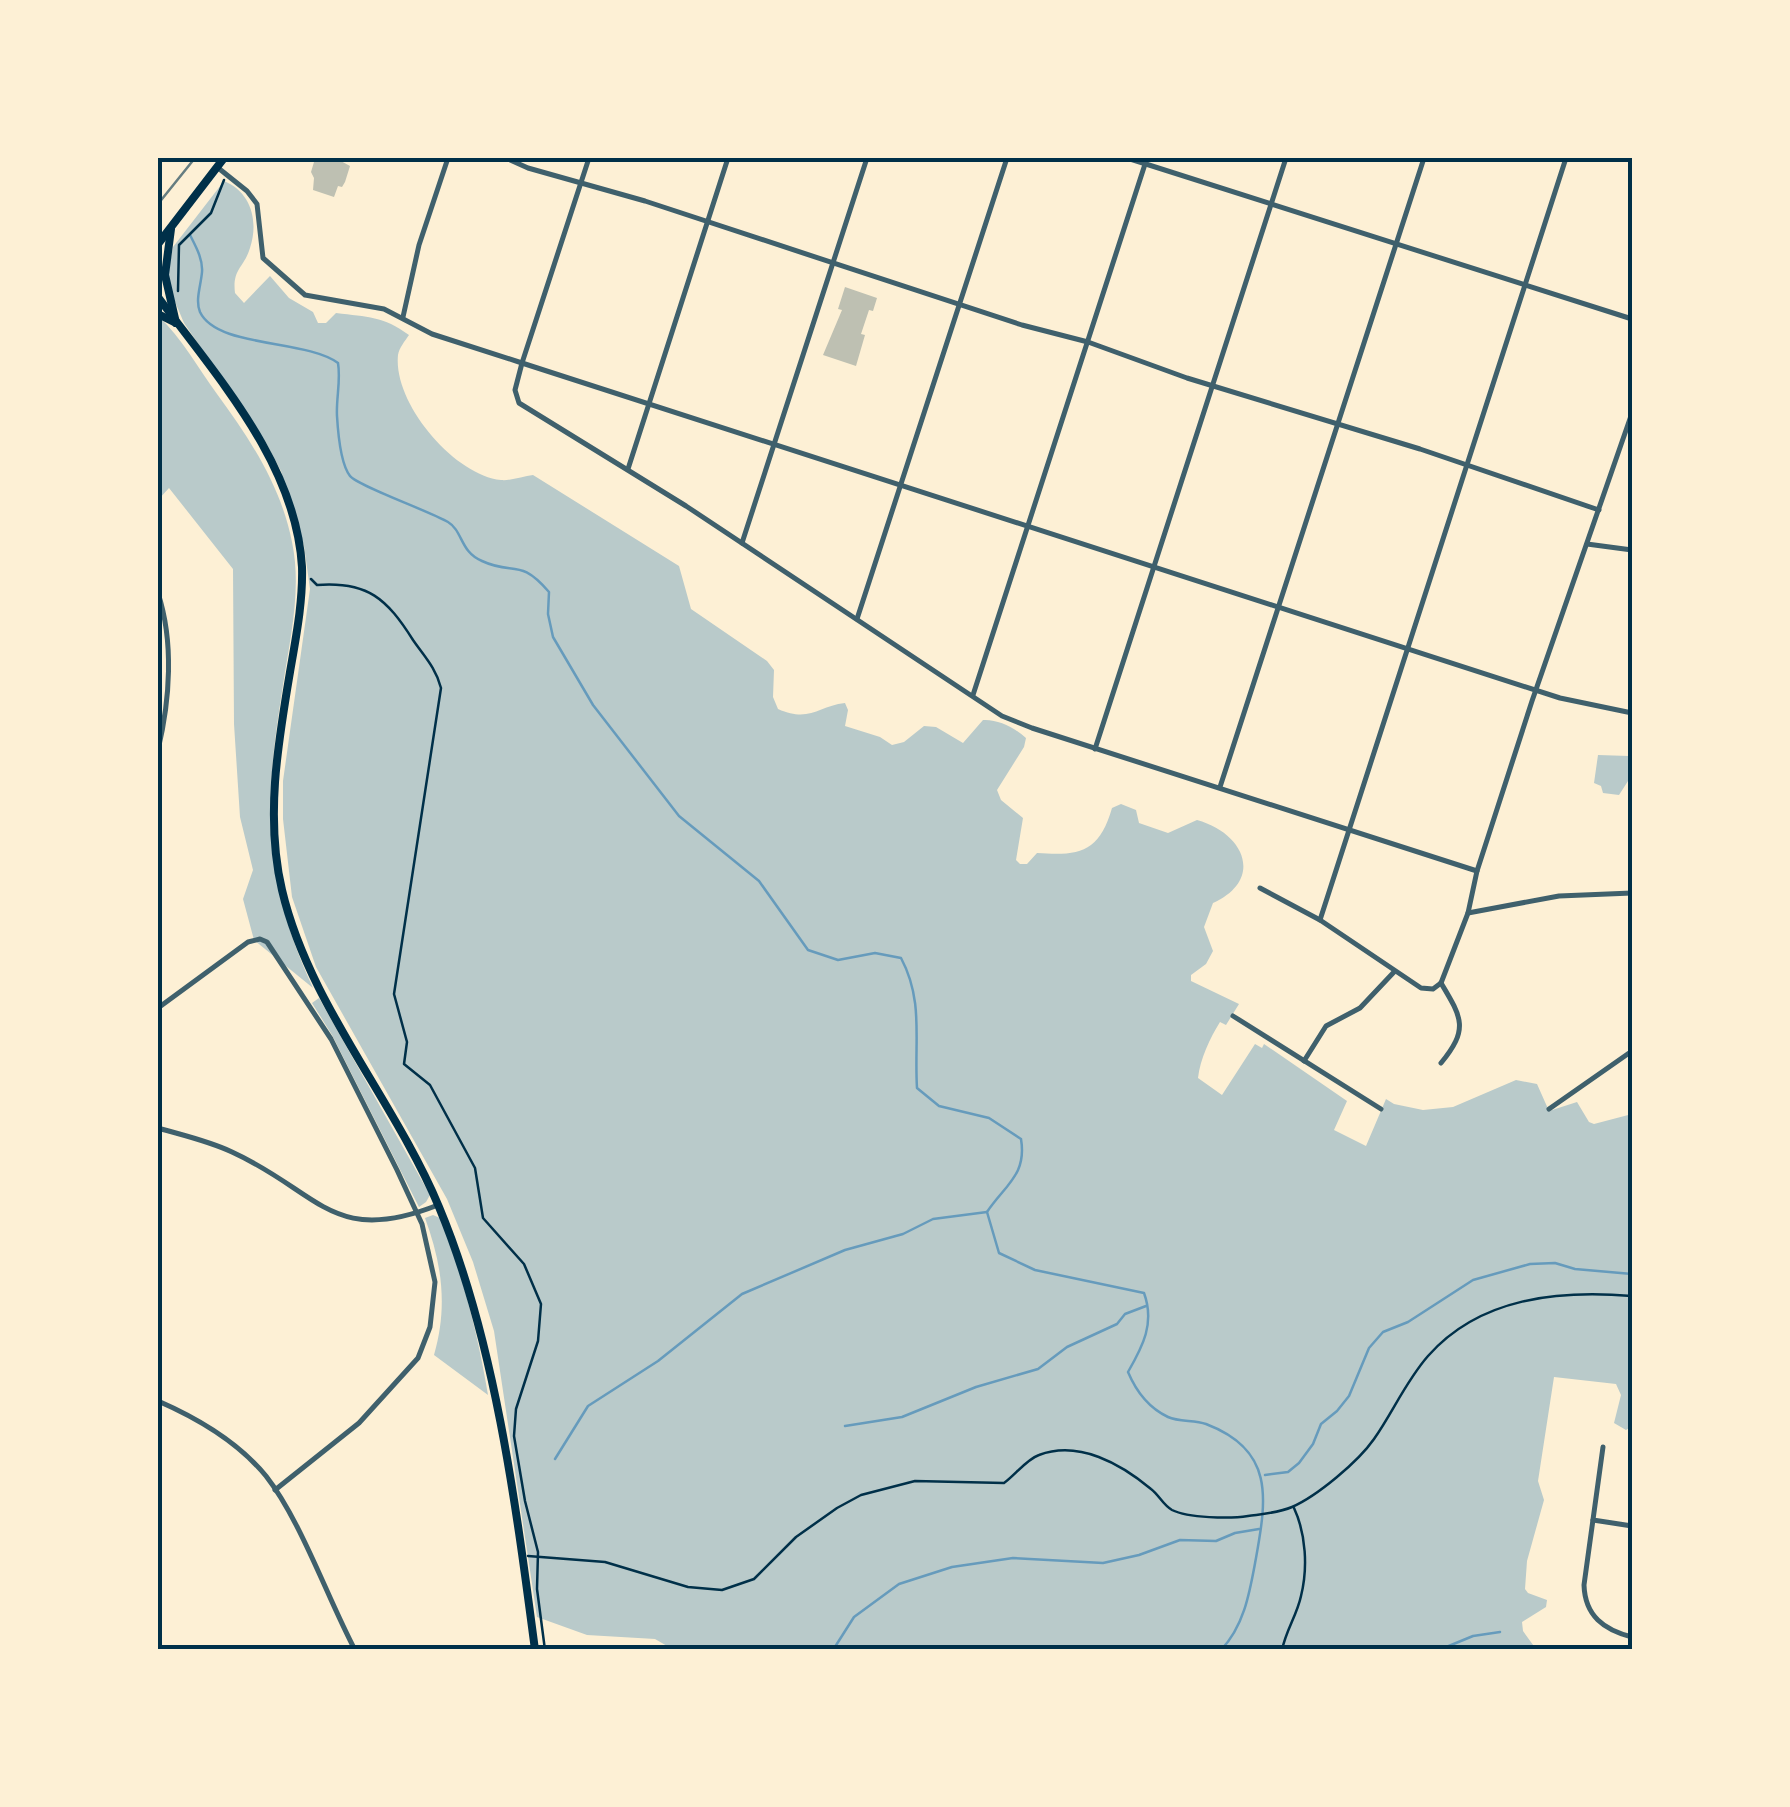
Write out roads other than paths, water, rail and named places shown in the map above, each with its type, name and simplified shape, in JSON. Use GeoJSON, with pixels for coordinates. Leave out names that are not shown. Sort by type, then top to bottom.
{"type":"FeatureCollection","features":[{"type":"Feature","properties":{"kind":"main road"},"geometry":{"type":"LineString","coordinates":[[158,244],[224,158]]}},
{"type":"Feature","properties":{"kind":"main road"},"geometry":{"type":"LineString","coordinates":[[172,226],[164,275],[176,323]]}},
{"type":"Feature","properties":{"kind":"main road"},"geometry":{"type":"LineString","coordinates":[[158,297],[269,456],[299,543],[300,606],[275,786],[275,834],[282,890],[310,968],[438,1205],[462,1264],[480,1328],[535,1650]]}},
{"type":"Feature","properties":{"kind":"main road"},"geometry":{"type":"LineString","coordinates":[[158,314],[176,323]]}},
{"type":"Feature","properties":{"kind":"street"},"geometry":{"type":"LineString","coordinates":[[403,318],[418,244],[448,158]]}},
{"type":"Feature","properties":{"kind":"street"},"geometry":{"type":"LineString","coordinates":[[506,158],[1088,342],[1599,510]]}},
{"type":"Feature","properties":{"kind":"street"},"geometry":{"type":"LineString","coordinates":[[589,158],[522,363],[515,395],[519,403],[628,468],[1012,720],[1478,870]]}},
{"type":"Feature","properties":{"kind":"street"},"geometry":{"type":"LineString","coordinates":[[628,468],[728,158]]}},
{"type":"Feature","properties":{"kind":"street"},"geometry":{"type":"LineString","coordinates":[[742,543],[867,158]]}},
{"type":"Feature","properties":{"kind":"street"},"geometry":{"type":"LineString","coordinates":[[857,619],[1007,158]]}},
{"type":"Feature","properties":{"kind":"street"},"geometry":{"type":"LineString","coordinates":[[1128,158],[1146,160],[1632,319]]}},
{"type":"Feature","properties":{"kind":"street"},"geometry":{"type":"LineString","coordinates":[[1095,748],[1286,158]]}},
{"type":"Feature","properties":{"kind":"street"},"geometry":{"type":"LineString","coordinates":[[1220,789],[1424,158]]}},
{"type":"Feature","properties":{"kind":"street"},"geometry":{"type":"LineString","coordinates":[[1320,920],[1566,158]]}},
{"type":"Feature","properties":{"kind":"street"},"geometry":{"type":"LineString","coordinates":[[973,696],[1146,160]]}},
{"type":"Feature","properties":{"kind":"street"},"geometry":{"type":"LineString","coordinates":[[217,168],[257,204],[263,258],[298,292],[317,299],[384,309],[432,334],[648,404],[1537,690],[1632,713]]}},
{"type":"Feature","properties":{"kind":"street"},"geometry":{"type":"LineString","coordinates":[[1441,1062],[1457,1044],[1461,1022],[1442,983],[1632,413]]}},
{"type":"Feature","properties":{"kind":"street"},"geometry":{"type":"LineString","coordinates":[[1588,544],[1632,550]]}},
{"type":"Feature","properties":{"kind":"street"},"geometry":{"type":"LineString","coordinates":[[158,593],[168,640],[158,750]]}},
{"type":"Feature","properties":{"kind":"street"},"geometry":{"type":"LineString","coordinates":[[1260,888],[1320,920],[1394,972],[1426,989],[1442,983]]}},
{"type":"Feature","properties":{"kind":"street"},"geometry":{"type":"LineString","coordinates":[[1468,913],[1559,896],[1632,893]]}},
{"type":"Feature","properties":{"kind":"street"},"geometry":{"type":"LineString","coordinates":[[158,1008],[248,942],[266,942],[331,1039],[417,1213],[431,1255],[435,1282],[430,1327],[418,1358],[359,1423],[275,1490]]}},
{"type":"Feature","properties":{"kind":"street"},"geometry":{"type":"LineString","coordinates":[[1304,1061],[1326,1026],[1360,1008],[1394,972]]}},
{"type":"Feature","properties":{"kind":"street"},"geometry":{"type":"LineString","coordinates":[[1232,1016],[1381,1108]]}},
{"type":"Feature","properties":{"kind":"street"},"geometry":{"type":"LineString","coordinates":[[1549,1109],[1632,1051]]}},
{"type":"Feature","properties":{"kind":"street"},"geometry":{"type":"LineString","coordinates":[[158,1128],[232,1152],[352,1220],[388,1222],[438,1205]]}},
{"type":"Feature","properties":{"kind":"street"},"geometry":{"type":"LineString","coordinates":[[158,1401],[240,1450],[275,1490],[355,1650]]}},
{"type":"Feature","properties":{"kind":"street"},"geometry":{"type":"LineString","coordinates":[[1603,1447],[1585,1601],[1597,1621],[1632,1637]]}},
{"type":"Feature","properties":{"kind":"street"},"geometry":{"type":"LineString","coordinates":[[1593,1520],[1632,1526]]}},
{"type":"Feature","properties":{"kind":"waterway"},"geometry":{"type":"LineString","coordinates":[[190,235],[202,267],[200,312],[209,324],[242,338],[305,350],[338,363],[339,439],[350,476],[448,522],[475,557],[523,571],[539,581],[549,592],[553,637],[593,705],[679,816],[759,881],[808,950],[838,960],[875,953],[901,958],[913,990],[917,1021],[917,1088],[939,1106],[989,1118],[1021,1139],[1018,1171],[987,1212],[999,1253],[1035,1270],[1144,1293],[1148,1324],[1128,1372],[1139,1392],[1168,1417],[1206,1424],[1228,1435],[1255,1462],[1263,1496],[1256,1558],[1241,1618],[1221,1650]]}},
{"type":"Feature","properties":{"kind":"waterway"},"geometry":{"type":"LineString","coordinates":[[555,1459],[588,1406],[658,1361],[742,1294],[845,1250],[903,1234],[933,1219],[987,1212]]}},
{"type":"Feature","properties":{"kind":"waterway"},"geometry":{"type":"LineString","coordinates":[[1265,1475],[1288,1472],[1299,1463],[1321,1424],[1349,1396],[1369,1348],[1383,1332],[1408,1322],[1473,1280],[1530,1264],[1555,1263],[1575,1269],[1632,1274]]}},
{"type":"Feature","properties":{"kind":"waterway"},"geometry":{"type":"LineString","coordinates":[[845,1426],[902,1417],[976,1387],[1038,1369],[1067,1347],[1146,1306]]}},
{"type":"Feature","properties":{"kind":"waterway"},"geometry":{"type":"LineString","coordinates":[[833,1650],[854,1617],[899,1584],[952,1567],[1013,1558],[1103,1563],[1180,1540],[1216,1541],[1259,1529]]}},
{"type":"Feature","properties":{"kind":"waterway"},"geometry":{"type":"LineString","coordinates":[[1439,1650],[1473,1636],[1500,1632]]}},
{"type":"Feature","properties":{"kind":"railway"},"geometry":{"type":"LineString","coordinates":[[158,204],[195,158]]}}]}
